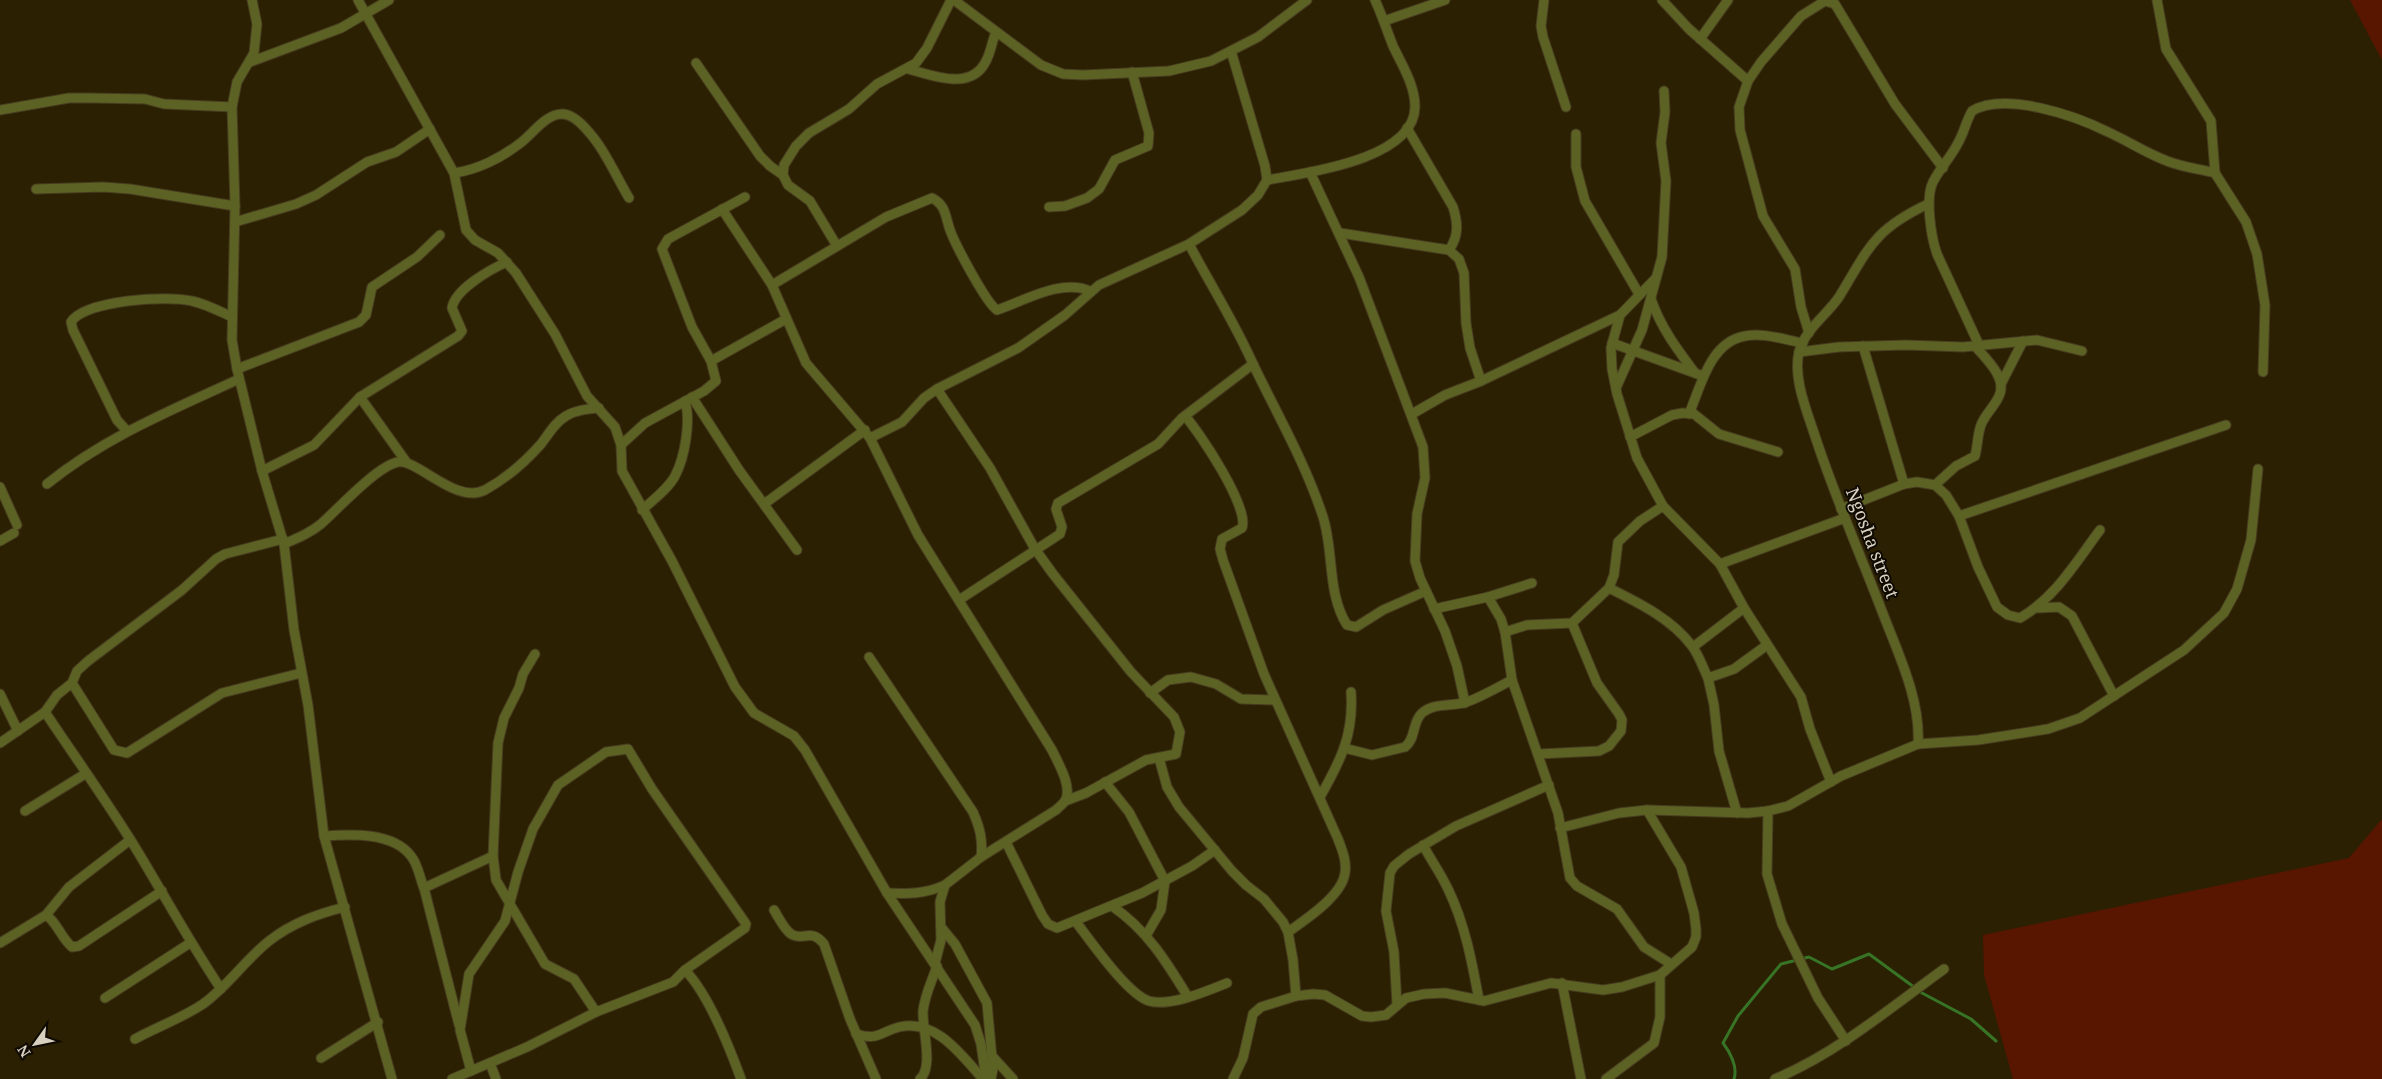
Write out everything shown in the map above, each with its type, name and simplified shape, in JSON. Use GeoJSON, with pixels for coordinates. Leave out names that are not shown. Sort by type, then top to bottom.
{"type":"FeatureCollection","features":[{"type":"Feature","properties":{"kind":"street"},"geometry":{"type":"LineString","coordinates":[[252,0],[257,24],[256,43],[250,62],[237,82],[232,107],[236,206],[232,340],[239,379],[262,471],[284,542],[301,673],[310,714],[324,836],[378,1022],[392,1079]]}},
{"type":"Feature","properties":{"kind":"street"},"geometry":{"type":"LineString","coordinates":[[358,0],[454,172],[466,230],[507,262],[555,334],[587,396],[615,427],[620,445],[622,471],[741,696],[754,712],[794,736],[805,750],[887,893],[976,1025],[981,1044],[985,1079]]}},
{"type":"Feature","properties":{"kind":"street"},"geometry":{"type":"LineString","coordinates":[[250,62],[341,28],[366,16],[389,0]]}},
{"type":"Feature","properties":{"kind":"street"},"geometry":{"type":"LineString","coordinates":[[837,246],[810,200],[788,185],[784,174],[784,165],[788,157],[809,133],[849,109],[878,84],[908,69],[927,48],[953,0],[1028,57],[1052,71],[1063,74],[1083,75],[1169,71],[1211,61],[1258,36],[1307,0]]}},
{"type":"Feature","properties":{"kind":"street"},"geometry":{"type":"LineString","coordinates":[[1267,180],[1346,164],[1389,145],[1407,128],[1414,115],[1414,94],[1374,0]]}},
{"type":"Feature","properties":{"kind":"street"},"geometry":{"type":"LineString","coordinates":[[1384,21],[1445,0]]}},
{"type":"Feature","properties":{"kind":"street"},"geometry":{"type":"LineString","coordinates":[[1544,0],[1541,26],[1543,38],[1566,107]]}},
{"type":"Feature","properties":{"kind":"street"},"geometry":{"type":"LineString","coordinates":[[1662,0],[1700,39],[1748,81]]}},
{"type":"Feature","properties":{"kind":"street"},"geometry":{"type":"LineString","coordinates":[[1700,39],[1728,0]]}},
{"type":"Feature","properties":{"kind":"street"},"geometry":{"type":"LineString","coordinates":[[2157,0],[2166,49],[2211,121],[2215,173],[2246,222],[2257,254],[2265,305],[2263,372]]}},
{"type":"Feature","properties":{"kind":"street"},"geometry":{"type":"LineString","coordinates":[[1809,334],[1801,307],[1795,269],[1763,216],[1742,142],[1738,120],[1739,107],[1748,81],[1761,62],[1801,16],[1825,1],[1829,1],[1840,8],[1896,104],[1942,168]]}},
{"type":"Feature","properties":{"kind":"street"},"geometry":{"type":"LineString","coordinates":[[908,69],[954,80],[966,79],[982,69],[996,32]]}},
{"type":"Feature","properties":{"kind":"street"},"geometry":{"type":"LineString","coordinates":[[870,438],[902,422],[924,398],[937,389],[1018,348],[1065,315],[1090,291],[1110,279],[1189,244],[1242,210],[1258,195],[1267,180],[1265,166],[1231,51]]}},
{"type":"Feature","properties":{"kind":"street"},"geometry":{"type":"LineString","coordinates":[[696,63],[760,156],[770,166],[784,174]]}},
{"type":"Feature","properties":{"kind":"street"},"geometry":{"type":"LineString","coordinates":[[1049,206],[1065,206],[1087,198],[1100,189],[1116,160],[1148,146],[1149,133],[1132,72]]}},
{"type":"Feature","properties":{"kind":"street"},"geometry":{"type":"LineString","coordinates":[[1616,388],[1635,350],[1662,258],[1666,181],[1661,143],[1666,112],[1664,92]]}},
{"type":"Feature","properties":{"kind":"street"},"geometry":{"type":"LineString","coordinates":[[0,110],[69,98],[145,99],[164,104],[232,107]]}},
{"type":"Feature","properties":{"kind":"street"},"geometry":{"type":"LineString","coordinates":[[2001,384],[1992,366],[1977,346],[1937,254],[1932,239],[1931,213],[1928,204],[1932,184],[1959,142],[1972,111],[1987,104],[2012,103],[2074,118],[2107,131],[2165,160],[2215,173]]}},
{"type":"Feature","properties":{"kind":"street"},"geometry":{"type":"LineString","coordinates":[[454,172],[474,168],[502,154],[518,145],[550,118],[563,114],[576,119],[588,130],[629,198]]}},
{"type":"Feature","properties":{"kind":"street"},"geometry":{"type":"LineString","coordinates":[[1407,128],[1453,207],[1457,220],[1457,236],[1449,250]]}},
{"type":"Feature","properties":{"kind":"street"},"geometry":{"type":"LineString","coordinates":[[235,222],[296,204],[316,195],[367,162],[396,152],[430,129]]}},
{"type":"Feature","properties":{"kind":"street"},"geometry":{"type":"LineString","coordinates":[[1576,134],[1576,167],[1585,201],[1639,294]]}},
{"type":"Feature","properties":{"kind":"street"},"geometry":{"type":"LineString","coordinates":[[1310,172],[1340,233],[1424,447],[1426,462],[1422,496],[1417,514],[1415,560],[1434,609],[1445,631],[1457,666],[1465,703]]}},
{"type":"Feature","properties":{"kind":"street"},"geometry":{"type":"LineString","coordinates":[[36,189],[103,187],[130,189],[236,206]]}},
{"type":"Feature","properties":{"kind":"street"},"geometry":{"type":"LineString","coordinates":[[620,445],[646,423],[704,392],[716,381],[711,361],[692,327],[662,249],[668,239],[745,197]]}},
{"type":"Feature","properties":{"kind":"street"},"geometry":{"type":"LineString","coordinates":[[772,285],[886,217],[932,198],[940,202],[947,216],[950,230],[980,287],[992,307],[997,310],[1058,288],[1082,287],[1090,291]]}},
{"type":"Feature","properties":{"kind":"street"},"geometry":{"type":"LineString","coordinates":[[1928,204],[1891,224],[1876,237],[1837,300],[1809,334],[1799,352],[1863,346],[1977,346],[2023,341],[2050,341],[2082,350]]}},
{"type":"Feature","properties":{"kind":"street"},"geometry":{"type":"LineString","coordinates":[[722,209],[772,285],[806,362],[865,430],[918,535],[1052,750],[1068,791],[1065,801]]}},
{"type":"Feature","properties":{"kind":"street"},"geometry":{"type":"LineString","coordinates":[[1340,233],[1449,250],[1459,259],[1464,273],[1464,300],[1468,340],[1481,381]]}},
{"type":"Feature","properties":{"kind":"street"},"geometry":{"type":"LineString","coordinates":[[237,369],[359,322],[366,315],[372,287],[417,257],[440,235]]}},
{"type":"Feature","properties":{"kind":"street"},"geometry":{"type":"LineString","coordinates":[[1189,244],[1242,339],[1317,498],[1324,522],[1334,583],[1347,624],[1356,627],[1383,610],[1426,590]]}},
{"type":"Feature","properties":{"kind":"street"},"geometry":{"type":"LineString","coordinates":[[262,471],[314,445],[360,397],[458,336],[462,332],[452,308],[454,302],[480,277],[507,262]]}},
{"type":"Feature","properties":{"kind":"street"},"geometry":{"type":"LineString","coordinates":[[1412,414],[1445,395],[1481,381],[1620,315],[1656,278]]}},
{"type":"Feature","properties":{"kind":"street"},"geometry":{"type":"LineString","coordinates":[[127,431],[117,420],[73,330],[71,322],[74,317],[100,305],[161,298],[191,300],[232,317]]}},
{"type":"Feature","properties":{"kind":"street"},"geometry":{"type":"LineString","coordinates":[[1650,299],[1667,337],[1699,374]]}},
{"type":"Feature","properties":{"kind":"street"},"geometry":{"type":"LineString","coordinates":[[1620,315],[1612,343],[1612,369],[1637,458],[1663,506],[1720,564],[1744,608],[1801,697],[1810,729],[1831,782]]}},
{"type":"Feature","properties":{"kind":"street"},"geometry":{"type":"LineString","coordinates":[[711,361],[786,320]]}},
{"type":"Feature","properties":{"kind":"street"},"geometry":{"type":"LineString","coordinates":[[1689,414],[1699,374],[1731,341],[1745,336],[1760,335],[1803,343]]}},
{"type":"Feature","properties":{"kind":"street"},"geometry":{"type":"LineString","coordinates":[[1935,484],[1956,466],[1975,456],[1976,438],[1981,424],[2000,395],[2001,384],[2023,341]]}},
{"type":"Feature","properties":{"kind":"street"},"geometry":{"type":"LineString","coordinates":[[1612,343],[1699,374]]}},
{"type":"Feature","properties":{"kind":"street"},"geometry":{"type":"LineString","coordinates":[[1863,346],[1904,484]]}},
{"type":"Feature","properties":{"kind":"street","name":"Ngosha street"},"geometry":{"type":"LineString","coordinates":[[1799,352],[1801,390],[1825,466],[1904,670],[1915,710],[1918,744]]}},
{"type":"Feature","properties":{"kind":"street"},"geometry":{"type":"LineString","coordinates":[[959,600],[1062,531],[1056,506],[1058,502],[1147,452],[1158,444],[1185,416],[1253,364]]}},
{"type":"Feature","properties":{"kind":"street"},"geometry":{"type":"LineString","coordinates":[[47,484],[98,448],[127,431],[239,379]]}},
{"type":"Feature","properties":{"kind":"street"},"geometry":{"type":"LineString","coordinates":[[887,893],[916,895],[946,885],[981,857],[1056,810],[1065,801],[1146,760],[1176,754],[1180,732],[1174,717],[1150,693],[1074,602],[1036,549],[990,468],[937,389]]}},
{"type":"Feature","properties":{"kind":"street"},"geometry":{"type":"LineString","coordinates":[[360,397],[407,463],[444,484],[466,492],[478,492],[527,459],[558,422],[574,413],[599,408]]}},
{"type":"Feature","properties":{"kind":"street"},"geometry":{"type":"LineString","coordinates":[[688,399],[797,550]]}},
{"type":"Feature","properties":{"kind":"street"},"geometry":{"type":"LineString","coordinates":[[642,510],[670,483],[678,469],[687,421],[688,399]]}},
{"type":"Feature","properties":{"kind":"street"},"geometry":{"type":"LineString","coordinates":[[1630,437],[1672,415],[1689,414],[1704,420],[1720,434],[1778,452]]}},
{"type":"Feature","properties":{"kind":"street"},"geometry":{"type":"LineString","coordinates":[[1185,416],[1219,465],[1243,517],[1242,528],[1222,539],[1220,549],[1253,648],[1320,796],[1345,860],[1345,875],[1339,887],[1319,909],[1288,932]]}},
{"type":"Feature","properties":{"kind":"street"},"geometry":{"type":"LineString","coordinates":[[1959,516],[2226,425]]}},
{"type":"Feature","properties":{"kind":"street"},"geometry":{"type":"LineString","coordinates":[[764,504],[865,430]]}},
{"type":"Feature","properties":{"kind":"street"},"geometry":{"type":"LineString","coordinates":[[0,743],[45,712],[57,695],[72,683],[77,671],[88,661],[182,590],[216,559],[225,554],[284,542],[303,536],[321,524],[335,509],[391,464],[407,463]]}},
{"type":"Feature","properties":{"kind":"street"},"geometry":{"type":"LineString","coordinates":[[1560,828],[1619,813],[1647,810],[1737,813],[1768,811],[1788,806],[1831,782],[1918,744],[1978,740],[2048,729],[2080,718],[2184,650],[2224,613],[2237,589],[2251,540],[2258,469]]}},
{"type":"Feature","properties":{"kind":"street"},"geometry":{"type":"LineString","coordinates":[[1841,509],[1904,484],[1917,482],[1935,484],[1946,495],[1959,516],[1978,566],[1997,607],[2008,615],[2020,618],[2038,608],[2065,577],[2100,530]]}},
{"type":"Feature","properties":{"kind":"street"},"geometry":{"type":"LineString","coordinates":[[0,487],[16,529],[0,541]]}},
{"type":"Feature","properties":{"kind":"street"},"geometry":{"type":"LineString","coordinates":[[1505,632],[1527,625],[1572,622],[1609,588],[1614,575],[1618,542],[1640,520],[1663,506]]}},
{"type":"Feature","properties":{"kind":"street"},"geometry":{"type":"LineString","coordinates":[[1720,564],[1845,518]]}},
{"type":"Feature","properties":{"kind":"street"},"geometry":{"type":"LineString","coordinates":[[1434,609],[1488,597],[1532,583]]}},
{"type":"Feature","properties":{"kind":"street"},"geometry":{"type":"LineString","coordinates":[[1609,588],[1638,602],[1666,621],[1693,647],[1708,678],[1714,705],[1719,751],[1737,813]]}},
{"type":"Feature","properties":{"kind":"street"},"geometry":{"type":"LineString","coordinates":[[1488,597],[1501,619],[1505,632],[1512,680],[1549,785],[1568,871],[1573,882],[1617,909],[1644,947],[1671,964]]}},
{"type":"Feature","properties":{"kind":"street"},"geometry":{"type":"LineString","coordinates":[[2038,608],[2059,607],[2072,616],[2114,696]]}},
{"type":"Feature","properties":{"kind":"street"},"geometry":{"type":"LineString","coordinates":[[1693,647],[1744,608]]}},
{"type":"Feature","properties":{"kind":"street"},"geometry":{"type":"LineString","coordinates":[[1538,754],[1599,750],[1609,746],[1621,731],[1622,720],[1597,683],[1572,622]]}},
{"type":"Feature","properties":{"kind":"street"},"geometry":{"type":"LineString","coordinates":[[1708,678],[1734,669],[1767,645]]}},
{"type":"Feature","properties":{"kind":"street"},"geometry":{"type":"LineString","coordinates":[[535,654],[523,674],[519,688],[504,718],[498,743],[493,856],[496,880],[545,964],[574,979],[596,1012]]}},
{"type":"Feature","properties":{"kind":"street"},"geometry":{"type":"LineString","coordinates":[[869,657],[972,812],[981,832],[981,857]]}},
{"type":"Feature","properties":{"kind":"street"},"geometry":{"type":"LineString","coordinates":[[72,683],[114,750],[127,753],[222,692],[301,673]]}},
{"type":"Feature","properties":{"kind":"street"},"geometry":{"type":"LineString","coordinates":[[1150,693],[1168,680],[1191,677],[1216,684],[1241,699],[1275,700]]}},
{"type":"Feature","properties":{"kind":"street"},"geometry":{"type":"LineString","coordinates":[[1344,748],[1372,755],[1405,747],[1409,744],[1415,724],[1423,712],[1437,706],[1465,703],[1512,680]]}},
{"type":"Feature","properties":{"kind":"street"},"geometry":{"type":"LineString","coordinates":[[1320,796],[1344,748],[1353,714],[1351,692]]}},
{"type":"Feature","properties":{"kind":"street"},"geometry":{"type":"LineString","coordinates":[[0,694],[18,731]]}},
{"type":"Feature","properties":{"kind":"street"},"geometry":{"type":"LineString","coordinates":[[45,712],[130,840],[162,891],[190,943],[221,989]]}},
{"type":"Feature","properties":{"kind":"street"},"geometry":{"type":"LineString","coordinates":[[452,1079],[490,1063],[596,1012],[673,982],[685,970],[745,928],[746,924],[652,789],[628,749],[606,752],[558,785],[533,829],[518,872],[505,921],[469,974],[460,1030]]}},
{"type":"Feature","properties":{"kind":"street"},"geometry":{"type":"LineString","coordinates":[[1159,758],[1173,798],[1246,886],[1276,912],[1288,932],[1296,996]]}},
{"type":"Feature","properties":{"kind":"street"},"geometry":{"type":"LineString","coordinates":[[25,811],[86,774]]}},
{"type":"Feature","properties":{"kind":"street"},"geometry":{"type":"LineString","coordinates":[[1105,782],[1129,812],[1165,881],[1161,910],[1146,934]]}},
{"type":"Feature","properties":{"kind":"street"},"geometry":{"type":"LineString","coordinates":[[1397,1005],[1394,952],[1386,911],[1386,895],[1390,873],[1394,866],[1423,845],[1489,810],[1549,785]]}},
{"type":"Feature","properties":{"kind":"street"},"geometry":{"type":"LineString","coordinates":[[1232,1079],[1243,1058],[1253,1014],[1261,1007],[1296,996],[1313,994],[1325,996],[1362,1016],[1371,1018],[1386,1015],[1406,998],[1424,994],[1445,993],[1479,1000],[1497,999],[1551,983],[1603,990],[1622,987],[1660,975],[1692,947],[1696,937],[1694,913],[1681,867],[1647,810]]}},
{"type":"Feature","properties":{"kind":"street"},"geometry":{"type":"LineString","coordinates":[[1768,811],[1767,874],[1782,924],[1818,998],[1846,1041]]}},
{"type":"Feature","properties":{"kind":"street"},"geometry":{"type":"LineString","coordinates":[[324,836],[358,834],[398,845],[412,856],[424,888],[471,1071]]}},
{"type":"Feature","properties":{"kind":"street"},"geometry":{"type":"LineString","coordinates":[[0,943],[46,915],[69,887],[130,840]]}},
{"type":"Feature","properties":{"kind":"street"},"geometry":{"type":"LineString","coordinates":[[1006,842],[1048,924],[1057,928],[1076,922],[1165,881],[1216,850]]}},
{"type":"Feature","properties":{"kind":"street"},"geometry":{"type":"LineString","coordinates":[[1423,845],[1448,889],[1459,917],[1470,948],[1479,1000]]}},
{"type":"Feature","properties":{"kind":"street"},"geometry":{"type":"LineString","coordinates":[[424,888],[493,856]]}},
{"type":"Feature","properties":{"kind":"street"},"geometry":{"type":"LineString","coordinates":[[920,1079],[926,1070],[927,1062],[923,1028],[925,996],[936,964],[941,940],[940,902],[946,885]]}},
{"type":"Feature","properties":{"kind":"street"},"geometry":{"type":"LineString","coordinates":[[46,915],[64,940],[72,947],[79,946],[112,926],[162,891]]}},
{"type":"Feature","properties":{"kind":"street"},"geometry":{"type":"LineString","coordinates":[[1112,906],[1128,917],[1146,934],[1188,997]]}},
{"type":"Feature","properties":{"kind":"street"},"geometry":{"type":"LineString","coordinates":[[135,1039],[202,1004],[221,989],[268,942],[306,918],[345,907]]}},
{"type":"Feature","properties":{"kind":"street"},"geometry":{"type":"LineString","coordinates":[[774,910],[789,932],[794,936],[810,933],[818,937],[824,944],[856,1034],[876,1079]]}},
{"type":"Feature","properties":{"kind":"street"},"geometry":{"type":"LineString","coordinates":[[1076,922],[1114,971],[1145,999],[1155,1002],[1188,997],[1227,982]]}},
{"type":"Feature","properties":{"kind":"street"},"geometry":{"type":"LineString","coordinates":[[941,927],[955,944],[987,1003],[992,1056],[991,1079]]}},
{"type":"Feature","properties":{"kind":"street"},"geometry":{"type":"LineString","coordinates":[[105,998],[190,943]]}},
{"type":"Feature","properties":{"kind":"street"},"geometry":{"type":"LineString","coordinates":[[1775,1079],[1801,1068],[1846,1041],[1944,969]]}},
{"type":"Feature","properties":{"kind":"street"},"geometry":{"type":"LineString","coordinates":[[685,970],[698,985],[705,998],[734,1057],[741,1079]]}},
{"type":"Feature","properties":{"kind":"street"},"geometry":{"type":"LineString","coordinates":[[1606,1079],[1654,1043],[1660,1017],[1660,975]]}},
{"type":"Feature","properties":{"kind":"street"},"geometry":{"type":"LineString","coordinates":[[1562,983],[1581,1079]]}},
{"type":"Feature","properties":{"kind":"street"},"geometry":{"type":"LineString","coordinates":[[321,1058],[378,1022]]}},
{"type":"Feature","properties":{"kind":"street"},"geometry":{"type":"LineString","coordinates":[[856,1034],[869,1038],[900,1027],[923,1028],[947,1041],[985,1079]]}},
{"type":"Feature","properties":{"kind":"street"},"geometry":{"type":"LineString","coordinates":[[992,1056],[1013,1079]]}},
{"type":"Feature","properties":{"kind":"street"},"geometry":{"type":"LineString","coordinates":[[490,1063],[496,1079]]}},
{"type":"Feature","properties":{"kind":"shaded area"},"geometry":{"type":"Polygon","coordinates":[[[2350,0],[2382,0],[2382,60],[2350,0]]]}},
{"type":"Feature","properties":{"kind":"shaded area"},"geometry":{"type":"Polygon","coordinates":[[[2382,819],[2382,1079],[2013,1079],[1984,975],[1983,935],[2349,858],[2382,819]]]}},
{"type":"Feature","properties":{"kind":"waterway"},"geometry":{"type":"LineString","coordinates":[[1734,1079],[1735,1070],[1731,1055],[1723,1043],[1738,1016],[1781,964],[1809,957],[1832,969],[1869,954],[1922,993],[1971,1019],[1996,1041]]}}]}
